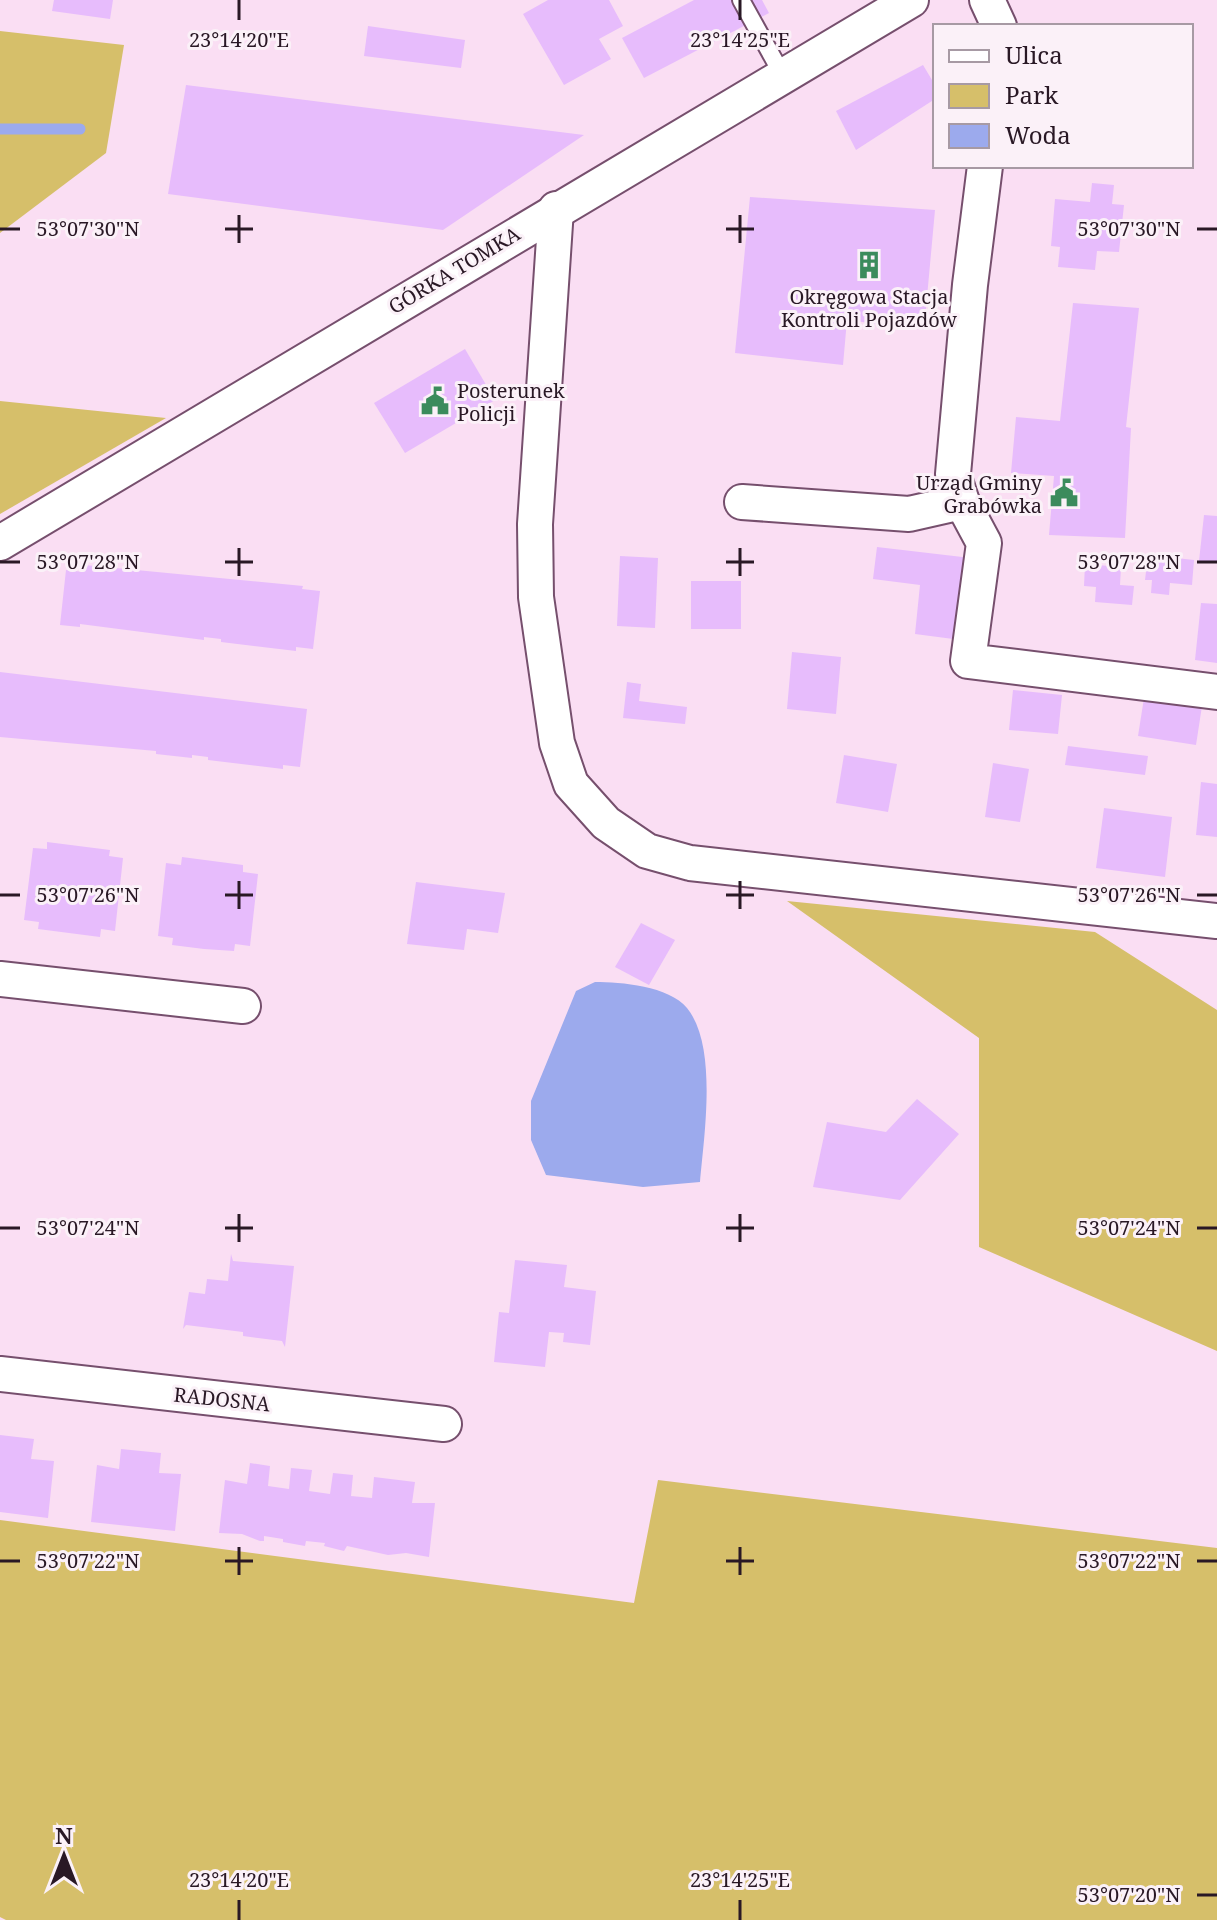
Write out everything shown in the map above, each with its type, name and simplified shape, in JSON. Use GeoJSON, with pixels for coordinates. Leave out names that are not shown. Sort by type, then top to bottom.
{"type":"FeatureCollection","features":[{"type":"Feature","properties":{"kind":"street","name":"GÓRKA TOMKA"},"geometry":{"type":"LineString","coordinates":[[0,543],[782,74],[911,0]]}},
{"type":"Feature","properties":{"kind":"street"},"geometry":{"type":"LineString","coordinates":[[987,0],[998,24]]}},
{"type":"Feature","properties":{"kind":"street"},"geometry":{"type":"LineString","coordinates":[[985,168],[970,285],[953,474],[962,502],[984,543],[968,661],[1217,692]]}},
{"type":"Feature","properties":{"kind":"street"},"geometry":{"type":"LineString","coordinates":[[556,209],[535,524],[536,597],[557,743],[571,784],[606,823],[647,851],[690,863],[1217,921]]}},
{"type":"Feature","properties":{"kind":"street"},"geometry":{"type":"LineString","coordinates":[[742,502],[909,514],[962,502]]}},
{"type":"Feature","properties":{"kind":"street"},"geometry":{"type":"LineString","coordinates":[[0,979],[243,1006]]}},
{"type":"Feature","properties":{"kind":"street","name":"RADOSNA"},"geometry":{"type":"LineString","coordinates":[[0,1374],[444,1424]]}},
{"type":"Feature","properties":{"kind":"lane"},"geometry":{"type":"LineString","coordinates":[[741,0],[782,74]]}},
{"type":"Feature","properties":{"kind":"green space"},"geometry":{"type":"Polygon","coordinates":[[[0,31],[124,45],[106,153],[0,233],[0,31]]]}},
{"type":"Feature","properties":{"kind":"green space"},"geometry":{"type":"Polygon","coordinates":[[[0,401],[166,418],[0,514],[0,401]]]}},
{"type":"Feature","properties":{"kind":"green space"},"geometry":{"type":"Polygon","coordinates":[[[787,901],[1095,932],[1217,1010],[1217,1351],[979,1247],[979,1038],[787,901]]]}},
{"type":"Feature","properties":{"kind":"green space"},"geometry":{"type":"Polygon","coordinates":[[[658,1480],[1217,1548],[1217,1920],[6,1920],[0,1917],[0,1520],[634,1603],[658,1480]]]}},
{"type":"Feature","properties":{"kind":"water"},"geometry":{"type":"Polygon","coordinates":[[[595,982],[631,984],[657,990],[679,1001],[697,1024],[703,1045],[707,1092],[700,1182],[643,1187],[546,1175],[531,1140],[531,1101],[576,991],[595,982]]]}},
{"type":"Feature","properties":{"kind":"building"},"geometry":{"type":"Polygon","coordinates":[[[54,0],[113,0],[110,19],[52,11],[54,0]]]}},
{"type":"Feature","properties":{"kind":"building"},"geometry":{"type":"Polygon","coordinates":[[[548,0],[609,0],[623,26],[599,39],[611,59],[564,85],[523,14],[548,0]]]}},
{"type":"Feature","properties":{"kind":"building"},"geometry":{"type":"Polygon","coordinates":[[[694,0],[762,0],[769,13],[644,78],[622,38],[694,0]]]}},
{"type":"Feature","properties":{"kind":"building"},"geometry":{"type":"Polygon","coordinates":[[[368,26],[465,40],[461,68],[364,56],[368,26]]]}},
{"type":"Feature","properties":{"kind":"building"},"geometry":{"type":"Polygon","coordinates":[[[923,65],[933,82],[933,100],[856,150],[836,111],[923,65]]]}},
{"type":"Feature","properties":{"kind":"building"},"geometry":{"type":"Polygon","coordinates":[[[186,85],[584,135],[443,230],[168,194],[186,85]]]}},
{"type":"Feature","properties":{"kind":"building"},"geometry":{"type":"Polygon","coordinates":[[[1092,183],[1114,185],[1112,204],[1124,205],[1119,252],[1097,251],[1095,270],[1058,267],[1060,247],[1051,246],[1055,199],[1090,202],[1092,183]]]}},
{"type":"Feature","properties":{"kind":"building","name":"Okręgowa Stacja Kontroli Pojazdów"},"geometry":{"type":"Polygon","coordinates":[[[750,197],[935,210],[924,330],[847,320],[843,365],[735,353],[750,197]]]}},
{"type":"Feature","properties":{"kind":"building"},"geometry":{"type":"Polygon","coordinates":[[[1073,303],[1139,308],[1126,427],[1131,428],[1125,538],[1049,535],[1054,476],[1011,473],[1016,417],[1060,421],[1073,303]]]}},
{"type":"Feature","properties":{"kind":"building","name":"Posterunek Policji"},"geometry":{"type":"Polygon","coordinates":[[[465,349],[495,400],[405,453],[374,403],[465,349]]]}},
{"type":"Feature","properties":{"kind":"building"},"geometry":{"type":"Polygon","coordinates":[[[1204,515],[1217,516],[1217,562],[1199,561],[1204,515]]]}},
{"type":"Feature","properties":{"kind":"building"},"geometry":{"type":"Polygon","coordinates":[[[877,547],[971,558],[961,640],[915,634],[920,585],[873,579],[877,547]]]}},
{"type":"Feature","properties":{"kind":"building"},"geometry":{"type":"Polygon","coordinates":[[[1148,555],[1194,560],[1192,585],[1170,583],[1169,595],[1151,593],[1152,580],[1145,580],[1148,555]]]}},
{"type":"Feature","properties":{"kind":"building"},"geometry":{"type":"Polygon","coordinates":[[[620,556],[658,558],[655,628],[617,626],[620,556]]]}},
{"type":"Feature","properties":{"kind":"building"},"geometry":{"type":"Polygon","coordinates":[[[1085,564],[1121,567],[1120,585],[1134,586],[1132,605],[1095,602],[1096,587],[1084,586],[1085,564]]]}},
{"type":"Feature","properties":{"kind":"building"},"geometry":{"type":"Polygon","coordinates":[[[84,565],[303,586],[302,589],[320,591],[313,649],[296,647],[296,651],[204,637],[204,640],[80,624],[80,627],[60,625],[66,570],[83,572],[84,565]]]}},
{"type":"Feature","properties":{"kind":"building"},"geometry":{"type":"Polygon","coordinates":[[[691,581],[741,581],[741,629],[691,629],[691,581]]]}},
{"type":"Feature","properties":{"kind":"building"},"geometry":{"type":"Polygon","coordinates":[[[1201,603],[1217,604],[1217,663],[1195,660],[1201,603]]]}},
{"type":"Feature","properties":{"kind":"building"},"geometry":{"type":"Polygon","coordinates":[[[792,652],[841,657],[836,714],[787,709],[792,652]]]}},
{"type":"Feature","properties":{"kind":"building"},"geometry":{"type":"Polygon","coordinates":[[[0,672],[307,709],[300,767],[283,765],[283,769],[208,760],[208,757],[192,755],[192,758],[156,754],[156,751],[0,737],[0,672]]]}},
{"type":"Feature","properties":{"kind":"building"},"geometry":{"type":"Polygon","coordinates":[[[627,682],[641,684],[639,701],[687,707],[685,724],[623,718],[627,682]]]}},
{"type":"Feature","properties":{"kind":"building"},"geometry":{"type":"Polygon","coordinates":[[[1013,690],[1062,695],[1058,734],[1009,730],[1013,690]]]}},
{"type":"Feature","properties":{"kind":"building"},"geometry":{"type":"Polygon","coordinates":[[[1144,698],[1202,706],[1196,745],[1138,736],[1144,698]]]}},
{"type":"Feature","properties":{"kind":"building"},"geometry":{"type":"Polygon","coordinates":[[[1068,746],[1148,756],[1145,775],[1065,765],[1068,746]]]}},
{"type":"Feature","properties":{"kind":"building"},"geometry":{"type":"Polygon","coordinates":[[[844,755],[897,764],[888,812],[836,803],[844,755]]]}},
{"type":"Feature","properties":{"kind":"building"},"geometry":{"type":"Polygon","coordinates":[[[993,763],[1029,769],[1020,822],[985,817],[993,763]]]}},
{"type":"Feature","properties":{"kind":"building"},"geometry":{"type":"Polygon","coordinates":[[[1201,782],[1217,784],[1217,837],[1196,835],[1201,782]]]}},
{"type":"Feature","properties":{"kind":"building"},"geometry":{"type":"Polygon","coordinates":[[[1104,808],[1172,817],[1165,877],[1096,868],[1104,808]]]}},
{"type":"Feature","properties":{"kind":"building"},"geometry":{"type":"Polygon","coordinates":[[[47,842],[110,850],[109,856],[123,858],[115,931],[101,929],[100,937],[38,929],[39,922],[24,920],[33,848],[47,849],[47,842]]]}},
{"type":"Feature","properties":{"kind":"building"},"geometry":{"type":"Polygon","coordinates":[[[182,857],[243,865],[243,872],[258,874],[250,946],[235,944],[234,951],[204,949],[172,945],[173,938],[158,936],[166,863],[181,865],[182,857]]]}},
{"type":"Feature","properties":{"kind":"building"},"geometry":{"type":"Polygon","coordinates":[[[416,882],[505,893],[498,933],[467,929],[464,950],[407,944],[416,882]]]}},
{"type":"Feature","properties":{"kind":"building"},"geometry":{"type":"Polygon","coordinates":[[[641,923],[675,940],[649,985],[615,967],[641,923]]]}},
{"type":"Feature","properties":{"kind":"building"},"geometry":{"type":"Polygon","coordinates":[[[917,1099],[959,1134],[900,1200],[813,1187],[827,1122],[886,1132],[917,1099]]]}},
{"type":"Feature","properties":{"kind":"building"},"geometry":{"type":"Polygon","coordinates":[[[231,1254],[233,1261],[294,1266],[285,1347],[282,1341],[243,1336],[243,1332],[186,1325],[183,1329],[189,1292],[205,1294],[207,1279],[228,1281],[231,1254]]]}},
{"type":"Feature","properties":{"kind":"building"},"geometry":{"type":"Polygon","coordinates":[[[515,1260],[567,1265],[564,1287],[596,1291],[590,1345],[563,1342],[564,1333],[549,1332],[545,1367],[494,1362],[499,1312],[509,1313],[515,1260]]]}},
{"type":"Feature","properties":{"kind":"building"},"geometry":{"type":"Polygon","coordinates":[[[0,1435],[34,1439],[31,1459],[54,1461],[48,1518],[0,1512],[0,1435]]]}},
{"type":"Feature","properties":{"kind":"building"},"geometry":{"type":"Polygon","coordinates":[[[121,1449],[161,1453],[159,1473],[181,1474],[175,1531],[91,1522],[97,1465],[119,1469],[121,1449]]]}},
{"type":"Feature","properties":{"kind":"building"},"geometry":{"type":"Polygon","coordinates":[[[250,1463],[270,1466],[268,1486],[289,1489],[291,1468],[312,1470],[309,1491],[330,1494],[333,1473],[353,1475],[351,1496],[372,1498],[374,1477],[415,1482],[412,1503],[435,1503],[429,1557],[406,1553],[388,1555],[347,1546],[344,1551],[324,1546],[325,1543],[306,1541],[305,1546],[264,1536],[264,1541],[260,1541],[242,1534],[219,1533],[225,1480],[247,1484],[250,1463]]]}},
{"type":"Feature","properties":{"kind":"waterway"},"geometry":{"type":"LineString","coordinates":[[0,129],[80,129]]}},
{"type":"Feature","properties":{"kind":"place","name":"Okręgowa Stacja Kontroli Pojazdów"},"geometry":{"type":"Point","coordinates":[869,265]}},
{"type":"Feature","properties":{"kind":"place","name":"Posterunek Policji"},"geometry":{"type":"Point","coordinates":[435,401]}},
{"type":"Feature","properties":{"kind":"place","name":"Urząd Gminy Grabówka"},"geometry":{"type":"Point","coordinates":[1064,493]}}]}
